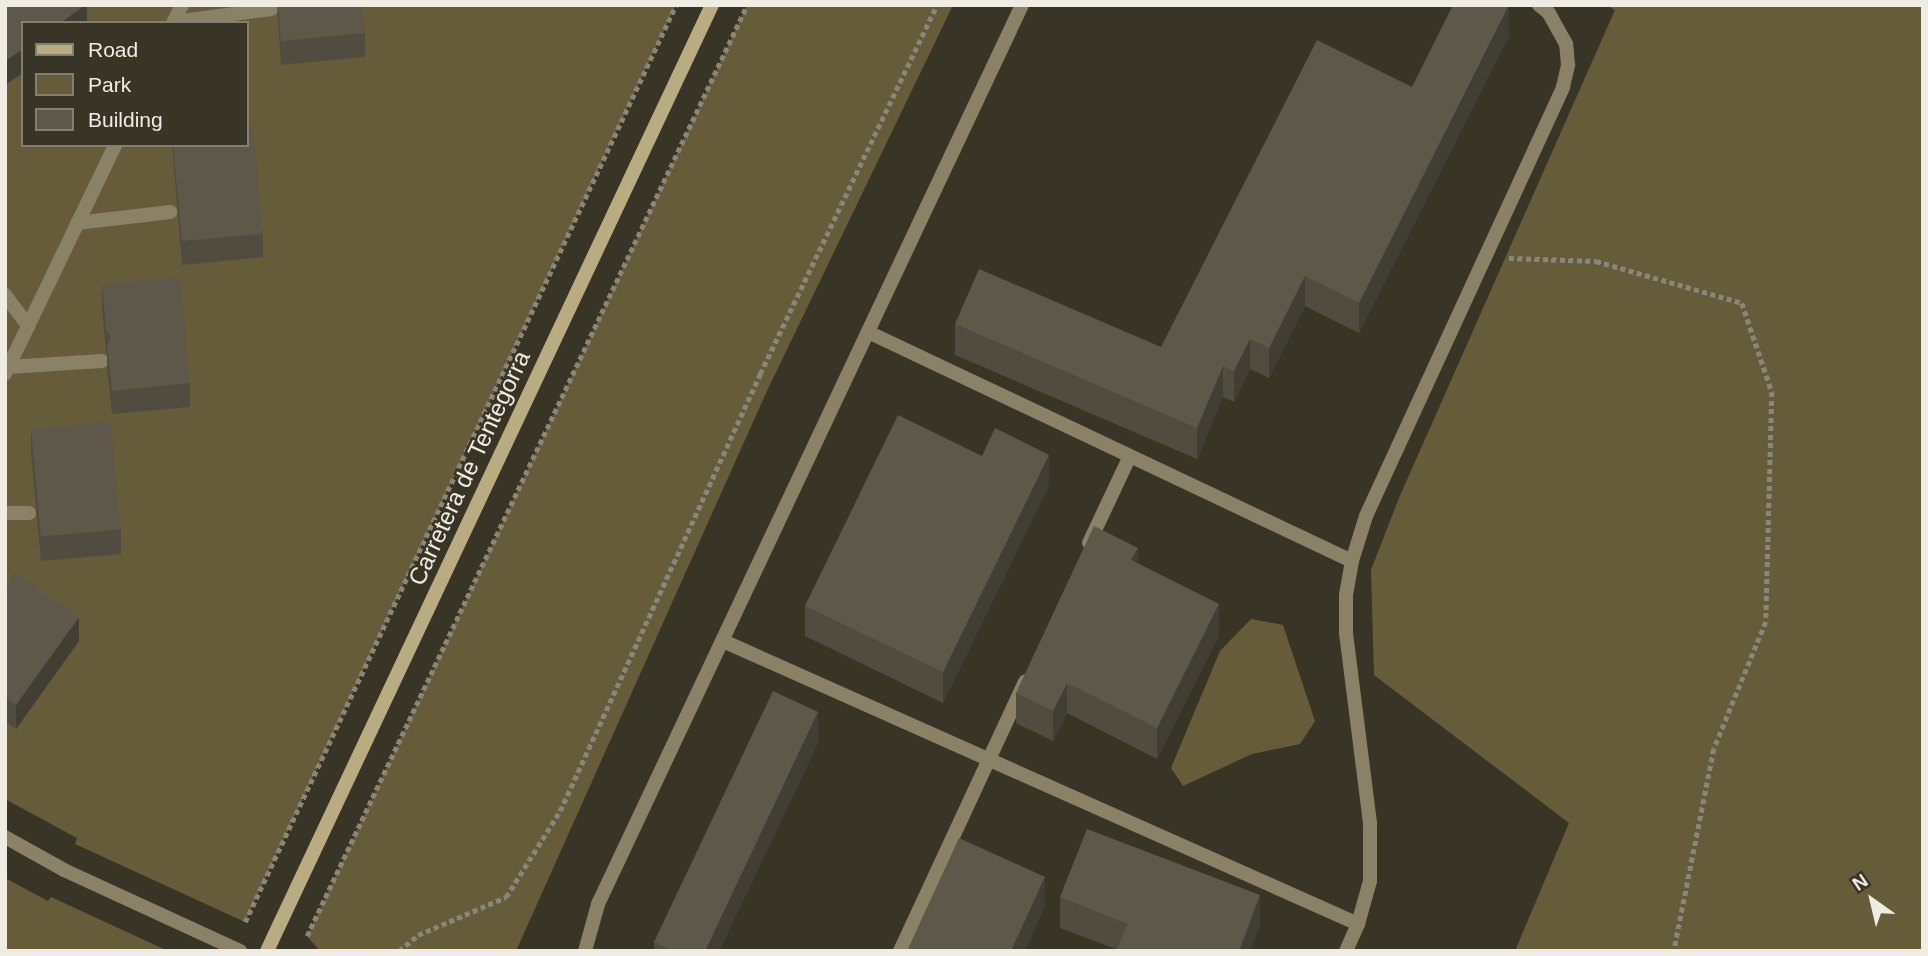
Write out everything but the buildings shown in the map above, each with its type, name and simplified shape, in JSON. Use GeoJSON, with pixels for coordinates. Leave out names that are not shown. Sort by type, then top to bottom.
{"type":"FeatureCollection","features":[{"type":"Feature","properties":{"kind":"main road","name":"Carretera de Tentegorra"},"geometry":{"type":"LineString","coordinates":[[267,951],[712,5]]}},
{"type":"Feature","properties":{"kind":"street"},"geometry":{"type":"LineString","coordinates":[[174,21],[182,5]]}},
{"type":"Feature","properties":{"kind":"street"},"geometry":{"type":"LineString","coordinates":[[585,951],[598,904],[1022,5]]}},
{"type":"Feature","properties":{"kind":"street"},"geometry":{"type":"LineString","coordinates":[[1346,951],[1358,924],[1370,881],[1370,823],[1346,633],[1346,595],[1352,561],[1366,516],[1565,76],[1566,44],[1549,13],[1539,5]]}},
{"type":"Feature","properties":{"kind":"street"},"geometry":{"type":"LineString","coordinates":[[181,21],[271,9]]}},
{"type":"Feature","properties":{"kind":"street"},"geometry":{"type":"LineString","coordinates":[[7,371],[113,147]]}},
{"type":"Feature","properties":{"kind":"street"},"geometry":{"type":"LineString","coordinates":[[77,223],[170,212]]}},
{"type":"Feature","properties":{"kind":"street"},"geometry":{"type":"LineString","coordinates":[[5,295],[28,326]]}},
{"type":"Feature","properties":{"kind":"street"},"geometry":{"type":"LineString","coordinates":[[868,332],[1352,561]]}},
{"type":"Feature","properties":{"kind":"street"},"geometry":{"type":"LineString","coordinates":[[7,371],[102,361]]}},
{"type":"Feature","properties":{"kind":"street"},"geometry":{"type":"LineString","coordinates":[[1085,554],[1130,456]]}},
{"type":"Feature","properties":{"kind":"street"},"geometry":{"type":"LineString","coordinates":[[5,513],[29,513]]}},
{"type":"Feature","properties":{"kind":"street"},"geometry":{"type":"LineString","coordinates":[[723,641],[1358,924]]}},
{"type":"Feature","properties":{"kind":"street"},"geometry":{"type":"LineString","coordinates":[[900,951],[1033,664]]}},
{"type":"Feature","properties":{"kind":"street"},"geometry":{"type":"LineString","coordinates":[[5,837],[64,870],[240,951]]}},
{"type":"Feature","properties":{"kind":"path"},"geometry":{"type":"LineString","coordinates":[[245,922],[676,5]]}},
{"type":"Feature","properties":{"kind":"path"},"geometry":{"type":"LineString","coordinates":[[307,936],[747,5]]}},
{"type":"Feature","properties":{"kind":"path"},"geometry":{"type":"LineString","coordinates":[[399,951],[418,935],[506,897],[560,811],[760,374],[937,5]]}},
{"type":"Feature","properties":{"kind":"path"},"geometry":{"type":"LineString","coordinates":[[1483,257],[1596,261],[1742,303],[1772,392],[1766,622],[1714,749],[1674,951]]}},
{"type":"Feature","properties":{"kind":"green space"},"geometry":{"type":"Polygon","coordinates":[[[5,5],[676,5],[245,922],[75,844],[77,838],[5,799],[5,5]]]}},
{"type":"Feature","properties":{"kind":"green space"},"geometry":{"type":"Polygon","coordinates":[[[747,5],[953,5],[766,393],[516,951],[320,951],[307,936],[747,5]]]}},
{"type":"Feature","properties":{"kind":"green space"},"geometry":{"type":"Polygon","coordinates":[[[1606,5],[1923,5],[1923,951],[1515,951],[1569,823],[1374,675],[1371,570],[1399,498],[1615,10],[1606,5]]]}},
{"type":"Feature","properties":{"kind":"green space"},"geometry":{"type":"Polygon","coordinates":[[[1251,619],[1283,625],[1315,721],[1300,744],[1252,754],[1183,786],[1171,768],[1220,651],[1251,619]]]}},
{"type":"Feature","properties":{"kind":"green space"},"geometry":{"type":"Polygon","coordinates":[[[5,878],[48,901],[51,897],[168,951],[5,951],[5,878]]]}}]}
